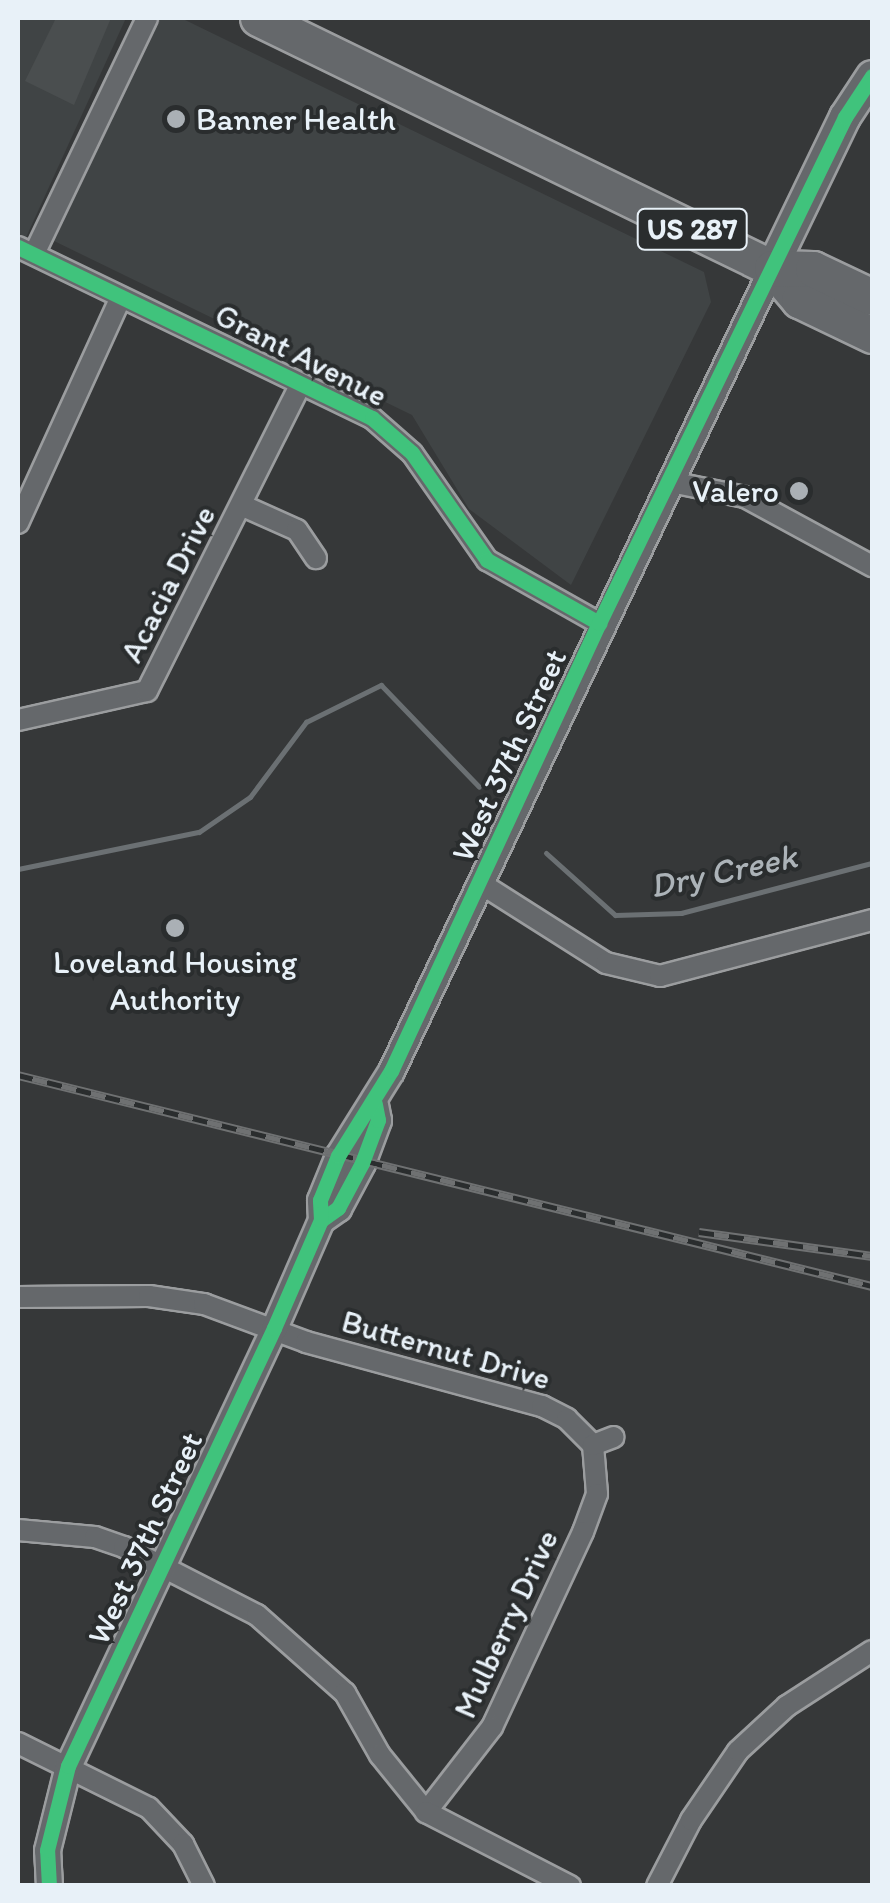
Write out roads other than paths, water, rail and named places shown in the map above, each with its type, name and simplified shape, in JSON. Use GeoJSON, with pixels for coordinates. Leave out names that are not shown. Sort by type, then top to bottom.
{"type":"FeatureCollection","features":[{"type":"Feature","properties":{"kind":"highway","name":"US 287"},"geometry":{"type":"LineString","coordinates":[[258,18],[772,268],[800,300],[872,335]]}},
{"type":"Feature","properties":{"kind":"highway","name":"US 287"},"geometry":{"type":"LineString","coordinates":[[772,268],[813,269],[872,297]]}},
{"type":"Feature","properties":{"kind":"main road"},"geometry":{"type":"LineString","coordinates":[[772,268],[845,117],[872,76]]}},
{"type":"Feature","properties":{"kind":"street"},"geometry":{"type":"LineString","coordinates":[[26,250],[147,18]]}},
{"type":"Feature","properties":{"kind":"street","name":"Grant Avenue"},"geometry":{"type":"LineString","coordinates":[[26,250],[394,434],[487,560],[599,624]]}},
{"type":"Feature","properties":{"kind":"street","name":"West 37th Street"},"geometry":{"type":"LineString","coordinates":[[49,1886],[47,1850],[68,1766],[321,1220],[338,1208],[362,1164],[378,1120],[375,1104],[599,624],[772,268]]}},
{"type":"Feature","properties":{"kind":"street"},"geometry":{"type":"LineString","coordinates":[[18,524],[121,297]]}},
{"type":"Feature","properties":{"kind":"street","name":"Acacia Drive"},"geometry":{"type":"LineString","coordinates":[[18,720],[146,691],[300,384]]}},
{"type":"Feature","properties":{"kind":"street"},"geometry":{"type":"LineString","coordinates":[[671,482],[745,497],[872,566]]}},
{"type":"Feature","properties":{"kind":"street"},"geometry":{"type":"LineString","coordinates":[[241,505],[297,530],[316,558]]}},
{"type":"Feature","properties":{"kind":"street"},"geometry":{"type":"LineString","coordinates":[[480,883],[606,963],[660,976],[872,920]]}},
{"type":"Feature","properties":{"kind":"street","name":"Butternut Drive"},"geometry":{"type":"LineString","coordinates":[[18,1297],[182,1298],[542,1406],[567,1419],[593,1445]]}},
{"type":"Feature","properties":{"kind":"street"},"geometry":{"type":"LineString","coordinates":[[593,1445],[614,1437]]}},
{"type":"Feature","properties":{"kind":"street","name":"Mulberry Drive"},"geometry":{"type":"LineString","coordinates":[[426,1812],[492,1727],[587,1523],[598,1476],[593,1445]]}},
{"type":"Feature","properties":{"kind":"street"},"geometry":{"type":"LineString","coordinates":[[18,1530],[95,1537],[258,1615],[320,1666],[426,1812],[570,1886]]}},
{"type":"Feature","properties":{"kind":"street"},"geometry":{"type":"LineString","coordinates":[[658,1886],[690,1820],[738,1752],[787,1706],[872,1651]]}},
{"type":"Feature","properties":{"kind":"street"},"geometry":{"type":"LineString","coordinates":[[18,1743],[149,1808],[183,1844],[204,1886]]}},
{"type":"Feature","properties":{"kind":"waterway","name":"Dry Creek"},"geometry":{"type":"LineString","coordinates":[[18,869],[199,832],[250,797],[306,722],[381,685],[479,787]]}},
{"type":"Feature","properties":{"kind":"waterway","name":"Dry Creek"},"geometry":{"type":"LineString","coordinates":[[546,853],[615,915],[681,913],[872,863]]}},
{"type":"Feature","properties":{"kind":"railway"},"geometry":{"type":"LineString","coordinates":[[18,1075],[872,1286]]}},
{"type":"Feature","properties":{"kind":"railway"},"geometry":{"type":"LineString","coordinates":[[699,1232],[872,1256]]}},
{"type":"Feature","properties":{"kind":"place","name":"Banner Health"},"geometry":{"type":"Point","coordinates":[176,119]}},
{"type":"Feature","properties":{"kind":"place","name":"Valero"},"geometry":{"type":"Point","coordinates":[799,491]}},
{"type":"Feature","properties":{"kind":"place","name":"Loveland Housing Authority"},"geometry":{"type":"Point","coordinates":[175,928]}}]}
